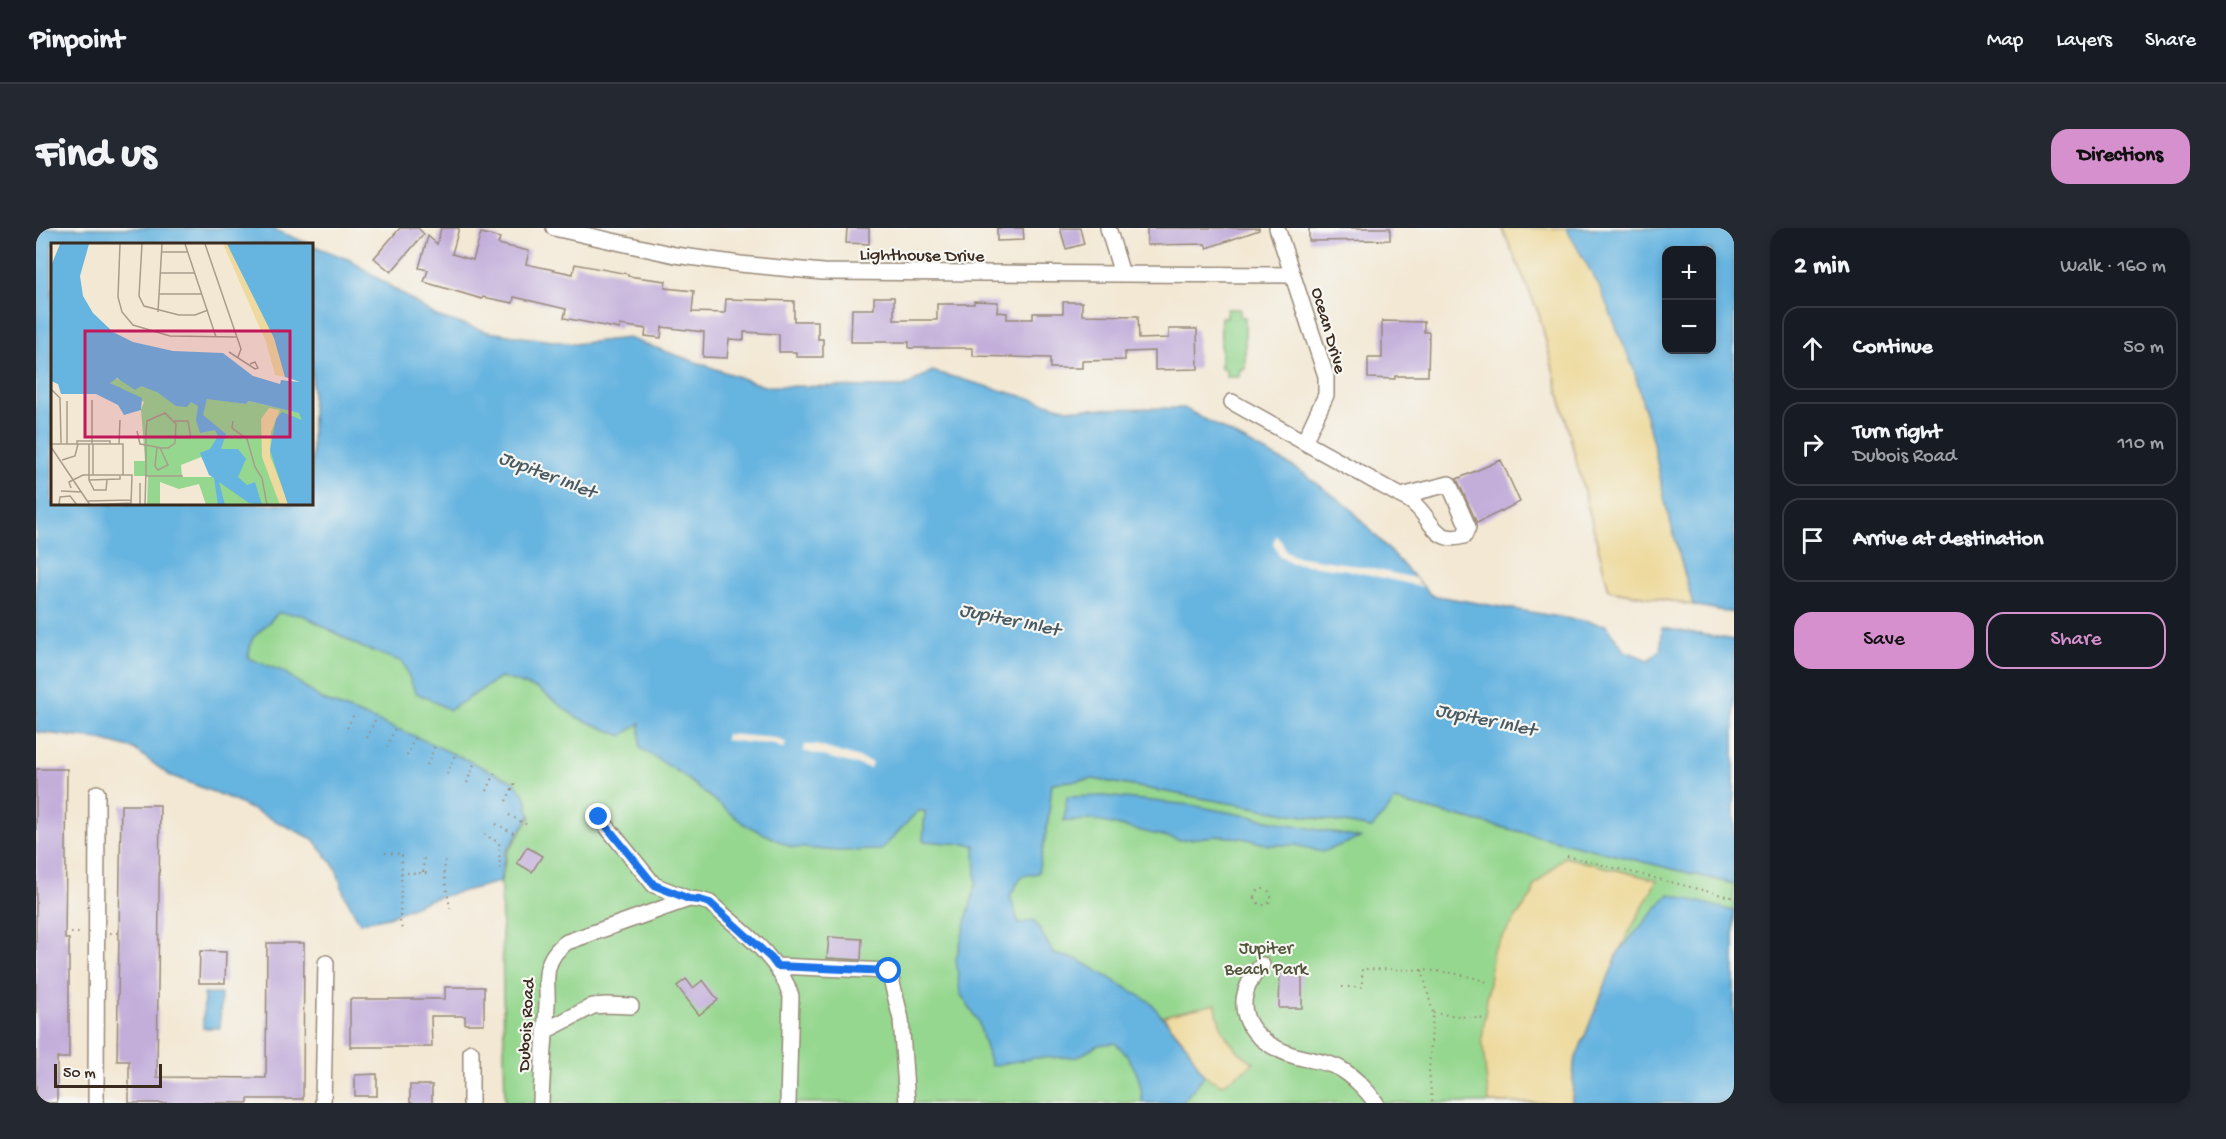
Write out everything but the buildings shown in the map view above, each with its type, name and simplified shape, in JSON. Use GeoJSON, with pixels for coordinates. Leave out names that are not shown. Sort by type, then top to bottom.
{"type":"FeatureCollection","features":[{"type":"Feature","properties":{"kind":"street","name":"Lighthouse Drive"},"geometry":{"type":"LineString","coordinates":[[554,228],[675,255],[823,272],[1293,275]]}},
{"type":"Feature","properties":{"kind":"street"},"geometry":{"type":"LineString","coordinates":[[1108,228],[1122,274]]}},
{"type":"Feature","properties":{"kind":"street","name":"Ocean Drive"},"geometry":{"type":"LineString","coordinates":[[1277,228],[1326,376],[1326,395],[1304,442]]}},
{"type":"Feature","properties":{"kind":"street"},"geometry":{"type":"LineString","coordinates":[[1232,402],[1401,496],[1413,502],[1442,537],[1453,539],[1464,536],[1468,527],[1449,484],[1401,496]]}},
{"type":"Feature","properties":{"kind":"street"},"geometry":{"type":"LineString","coordinates":[[96,1103],[98,793]]}},
{"type":"Feature","properties":{"kind":"street"},"geometry":{"type":"LineString","coordinates":[[599,817],[654,885],[689,899],[710,903],[777,966],[791,996],[788,1103]]}},
{"type":"Feature","properties":{"kind":"street","name":"Dubois Road"},"geometry":{"type":"LineString","coordinates":[[542,1103],[542,1054],[548,967],[559,948],[567,942],[689,899]]}},
{"type":"Feature","properties":{"kind":"street"},"geometry":{"type":"LineString","coordinates":[[323,1103],[326,963]]}},
{"type":"Feature","properties":{"kind":"street"},"geometry":{"type":"LineString","coordinates":[[1262,965],[1252,977],[1243,1001],[1244,1012],[1255,1032],[1288,1054],[1338,1068],[1348,1074],[1376,1103]]}},
{"type":"Feature","properties":{"kind":"street"},"geometry":{"type":"LineString","coordinates":[[777,966],[889,971],[901,1019],[907,1103]]}},
{"type":"Feature","properties":{"kind":"street"},"geometry":{"type":"LineString","coordinates":[[545,1031],[593,1006],[631,1006]]}},
{"type":"Feature","properties":{"kind":"street"},"geometry":{"type":"LineString","coordinates":[[471,1052],[471,1103]]}},
{"type":"Feature","properties":{"kind":"path"},"geometry":{"type":"LineString","coordinates":[[347,728],[354,712]]}},
{"type":"Feature","properties":{"kind":"path"},"geometry":{"type":"LineString","coordinates":[[367,738],[375,720]]}},
{"type":"Feature","properties":{"kind":"path"},"geometry":{"type":"LineString","coordinates":[[387,747],[395,728]]}},
{"type":"Feature","properties":{"kind":"path"},"geometry":{"type":"LineString","coordinates":[[407,756],[415,737]]}},
{"type":"Feature","properties":{"kind":"path"},"geometry":{"type":"LineString","coordinates":[[427,765],[435,746]]}},
{"type":"Feature","properties":{"kind":"path"},"geometry":{"type":"LineString","coordinates":[[447,774],[455,755]]}},
{"type":"Feature","properties":{"kind":"path"},"geometry":{"type":"LineString","coordinates":[[467,783],[474,764]]}},
{"type":"Feature","properties":{"kind":"path"},"geometry":{"type":"LineString","coordinates":[[487,791],[495,773]]}},
{"type":"Feature","properties":{"kind":"path"},"geometry":{"type":"LineString","coordinates":[[506,801],[515,783]]}},
{"type":"Feature","properties":{"kind":"path"},"geometry":{"type":"LineString","coordinates":[[509,815],[529,826]]}},
{"type":"Feature","properties":{"kind":"path"},"geometry":{"type":"LineString","coordinates":[[496,824],[517,835]]}},
{"type":"Feature","properties":{"kind":"path"},"geometry":{"type":"LineString","coordinates":[[484,834],[499,843],[500,870],[502,870]]}},
{"type":"Feature","properties":{"kind":"path"},"geometry":{"type":"LineString","coordinates":[[385,853],[402,854],[400,921],[402,930]]}},
{"type":"Feature","properties":{"kind":"path"},"geometry":{"type":"LineString","coordinates":[[423,873],[424,854]]}},
{"type":"Feature","properties":{"kind":"path"},"geometry":{"type":"LineString","coordinates":[[1567,855],[1734,898]]}},
{"type":"Feature","properties":{"kind":"path"},"geometry":{"type":"LineString","coordinates":[[445,860],[444,874],[451,913]]}},
{"type":"Feature","properties":{"kind":"path"},"geometry":{"type":"LineString","coordinates":[[401,873],[431,873]]}},
{"type":"Feature","properties":{"kind":"path"},"geometry":{"type":"LineString","coordinates":[[1260,889],[1265,889],[1271,894],[1270,901],[1264,904],[1257,902],[1255,897],[1260,889]]}},
{"type":"Feature","properties":{"kind":"path"},"geometry":{"type":"LineString","coordinates":[[1342,987],[1362,987],[1362,969],[1422,970],[1471,976],[1489,983]]}},
{"type":"Feature","properties":{"kind":"path"},"geometry":{"type":"LineString","coordinates":[[1422,970],[1433,1013],[1429,1070],[1432,1103]]}},
{"type":"Feature","properties":{"kind":"path"},"geometry":{"type":"LineString","coordinates":[[1433,1013],[1484,1019]]}},
{"type":"Feature","properties":{"kind":"green space"},"geometry":{"type":"Polygon","coordinates":[[[1227,309],[1240,309],[1240,317],[1245,317],[1245,369],[1240,369],[1239,377],[1226,377],[1226,369],[1221,369],[1221,317],[1227,317],[1227,309]]]}},
{"type":"Feature","properties":{"kind":"green space","name":"Jupiter Beach Park"},"geometry":{"type":"Polygon","coordinates":[[[277,612],[303,614],[417,643],[640,721],[1051,783],[1093,779],[1371,828],[1394,801],[1734,884],[1734,920],[1595,1103],[505,1103],[501,881],[507,853],[531,817],[517,784],[297,689],[247,659],[250,639],[277,612]]]}},
{"type":"Feature","properties":{"kind":"sand"},"geometry":{"type":"Polygon","coordinates":[[[1502,228],[1601,228],[1669,401],[1693,605],[1609,590],[1539,314],[1502,228]]]}},
{"type":"Feature","properties":{"kind":"sand"},"geometry":{"type":"Polygon","coordinates":[[[1564,857],[1657,880],[1619,951],[1574,1063],[1572,1103],[1489,1103],[1482,1039],[1493,950],[1533,894],[1534,886],[1564,857]]]}},
{"type":"Feature","properties":{"kind":"sand"},"geometry":{"type":"Polygon","coordinates":[[[1216,1004],[1217,1014],[1227,1038],[1254,1063],[1222,1085],[1204,1076],[1187,1046],[1163,1016],[1216,1004]]]}},
{"type":"Feature","properties":{"kind":"water","name":"Jupiter Inlet"},"geometry":{"type":"Polygon","coordinates":[[[36,228],[270,228],[308,243],[51,243],[51,506],[314,506],[314,246],[350,260],[436,316],[488,332],[574,344],[628,338],[764,386],[904,387],[932,371],[1068,409],[1184,408],[1299,470],[1350,508],[1431,595],[1606,625],[1625,651],[1649,660],[1661,649],[1662,628],[1734,640],[1734,884],[1395,801],[1372,828],[1093,779],[1052,783],[1048,822],[1038,873],[1022,876],[1010,896],[1019,924],[1034,920],[1054,954],[1079,960],[1149,1001],[1187,1046],[1204,1076],[1182,1103],[1142,1103],[1141,1086],[1135,1070],[1127,1055],[1115,1043],[1098,1045],[1078,1057],[1034,1058],[991,1066],[978,1021],[960,993],[956,959],[976,884],[975,845],[923,841],[925,811],[918,811],[881,850],[838,851],[791,847],[744,824],[680,773],[640,748],[640,723],[622,736],[576,717],[538,689],[501,677],[450,710],[415,692],[403,662],[361,647],[303,615],[278,613],[252,639],[248,658],[284,672],[323,700],[410,734],[515,782],[526,797],[530,816],[505,853],[500,882],[431,899],[388,917],[360,923],[344,894],[336,868],[313,839],[224,796],[169,775],[134,749],[97,739],[36,732],[36,228]]]}},
{"type":"Feature","properties":{"kind":"water"},"geometry":{"type":"Polygon","coordinates":[[[1566,228],[1734,228],[1734,613],[1693,605],[1665,502],[1654,447],[1634,370],[1599,286],[1566,228]]]}},
{"type":"Feature","properties":{"kind":"water"},"geometry":{"type":"Polygon","coordinates":[[[1104,796],[1191,805],[1360,838],[1322,852],[1296,845],[1269,845],[1243,838],[1217,836],[1180,840],[1094,820],[1064,821],[1067,797],[1104,796]]]}},
{"type":"Feature","properties":{"kind":"water"},"geometry":{"type":"Polygon","coordinates":[[[1669,894],[1734,911],[1734,1103],[1572,1103],[1574,1063],[1619,951],[1669,894]]]}},
{"type":"Feature","properties":{"kind":"water"},"geometry":{"type":"Polygon","coordinates":[[[204,994],[221,994],[220,1028],[203,1028],[204,994]]]}},
{"type":"Feature","properties":{"kind":"pier"},"geometry":{"type":"Polygon","coordinates":[[[1276,536],[1281,540],[1286,551],[1294,556],[1349,564],[1415,578],[1423,587],[1348,570],[1292,563],[1279,555],[1273,543],[1276,536]]]}},
{"type":"Feature","properties":{"kind":"pier"},"geometry":{"type":"Polygon","coordinates":[[[726,734],[775,738],[786,743],[784,749],[774,745],[725,740],[726,734]]]}},
{"type":"Feature","properties":{"kind":"pier"},"geometry":{"type":"Polygon","coordinates":[[[804,745],[816,745],[872,762],[870,768],[803,751],[804,745]]]}},
{"type":"Feature","properties":{"kind":"route"},"geometry":{"type":"LineString","coordinates":[[599,817],[654,885],[689,899],[710,903],[777,966],[889,971]]}}]}
